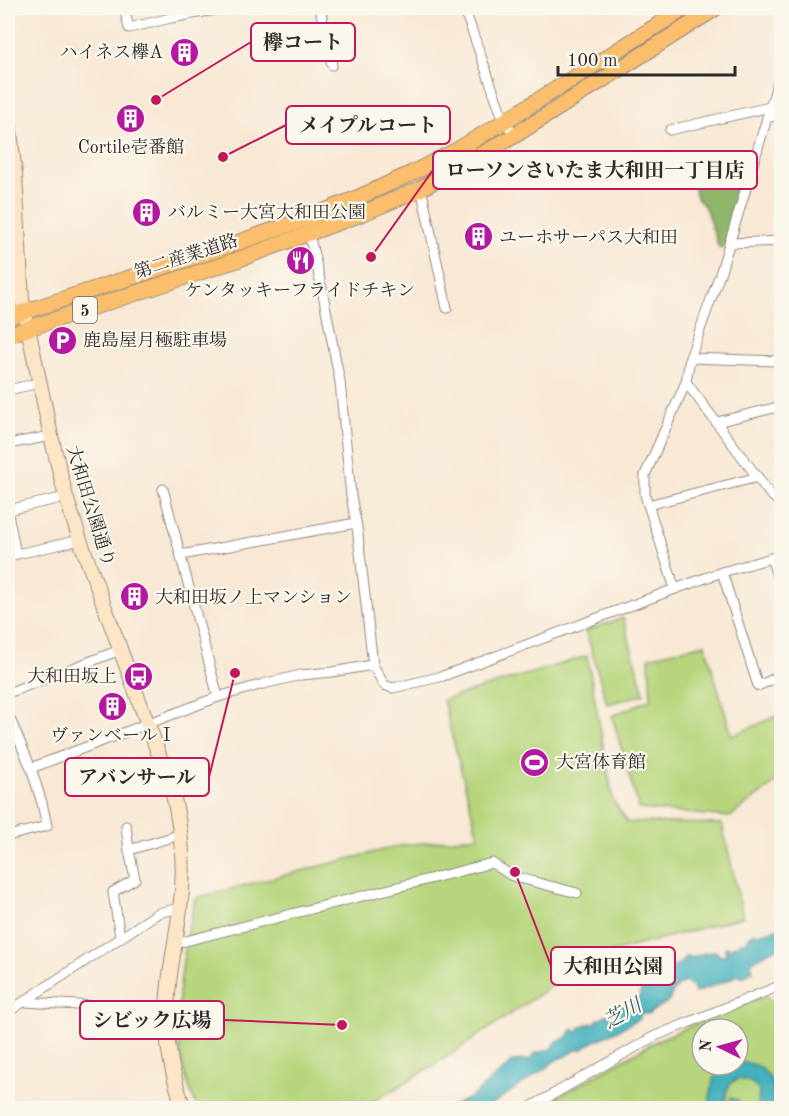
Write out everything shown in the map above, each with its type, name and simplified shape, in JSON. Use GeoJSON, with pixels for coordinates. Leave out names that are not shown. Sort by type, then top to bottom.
{"type":"FeatureCollection","features":[{"type":"Feature","properties":{"kind":"main road","name":"第二産業道路"},"geometry":{"type":"LineString","coordinates":[[8,317],[228,246],[325,211],[412,173],[505,122],[685,8]]}},
{"type":"Feature","properties":{"kind":"main road","name":"第二産業道路"},"geometry":{"type":"LineString","coordinates":[[8,335],[234,261],[361,214],[420,189],[514,136],[716,8]]}},
{"type":"Feature","properties":{"kind":"street"},"geometry":{"type":"LineString","coordinates":[[124,8],[129,28],[225,8]]}},
{"type":"Feature","properties":{"kind":"street"},"geometry":{"type":"LineString","coordinates":[[170,8],[171,18]]}},
{"type":"Feature","properties":{"kind":"street"},"geometry":{"type":"LineString","coordinates":[[320,8],[332,65]]}},
{"type":"Feature","properties":{"kind":"street"},"geometry":{"type":"LineString","coordinates":[[464,8],[505,122],[514,136]]}},
{"type":"Feature","properties":{"kind":"street"},"geometry":{"type":"LineString","coordinates":[[675,589],[645,495],[645,474],[686,382],[690,358],[721,271],[782,68]]}},
{"type":"Feature","properties":{"kind":"street"},"geometry":{"type":"LineString","coordinates":[[670,130],[769,112],[782,116]]}},
{"type":"Feature","properties":{"kind":"street","name":"大和田公園通り"},"geometry":{"type":"LineString","coordinates":[[8,115],[15,174],[13,271],[51,436],[66,497],[80,540],[172,790],[182,834],[183,882],[167,1010],[171,1065],[184,1108]]}},
{"type":"Feature","properties":{"kind":"street"},"geometry":{"type":"LineString","coordinates":[[420,189],[447,308]]}},
{"type":"Feature","properties":{"kind":"street"},"geometry":{"type":"LineString","coordinates":[[309,234],[340,382],[351,496],[373,665],[384,685],[393,688],[443,676],[722,572],[782,555]]}},
{"type":"Feature","properties":{"kind":"street"},"geometry":{"type":"LineString","coordinates":[[729,243],[782,241]]}},
{"type":"Feature","properties":{"kind":"street"},"geometry":{"type":"LineString","coordinates":[[690,358],[778,361],[782,387]]}},
{"type":"Feature","properties":{"kind":"street"},"geometry":{"type":"LineString","coordinates":[[686,382],[771,494],[782,504]]}},
{"type":"Feature","properties":{"kind":"street"},"geometry":{"type":"LineString","coordinates":[[8,390],[39,383]]}},
{"type":"Feature","properties":{"kind":"street"},"geometry":{"type":"LineString","coordinates":[[717,422],[782,406]]}},
{"type":"Feature","properties":{"kind":"street"},"geometry":{"type":"LineString","coordinates":[[8,444],[51,436]]}},
{"type":"Feature","properties":{"kind":"street"},"geometry":{"type":"LineString","coordinates":[[648,505],[758,477]]}},
{"type":"Feature","properties":{"kind":"street"},"geometry":{"type":"LineString","coordinates":[[163,489],[218,697]]}},
{"type":"Feature","properties":{"kind":"street"},"geometry":{"type":"LineString","coordinates":[[66,497],[8,512],[12,555],[80,540]]}},
{"type":"Feature","properties":{"kind":"street"},"geometry":{"type":"LineString","coordinates":[[181,555],[356,523]]}},
{"type":"Feature","properties":{"kind":"street"},"geometry":{"type":"LineString","coordinates":[[771,558],[782,589]]}},
{"type":"Feature","properties":{"kind":"street"},"geometry":{"type":"LineString","coordinates":[[722,572],[758,686],[782,675]]}},
{"type":"Feature","properties":{"kind":"street"},"geometry":{"type":"LineString","coordinates":[[8,693],[120,650]]}},
{"type":"Feature","properties":{"kind":"street"},"geometry":{"type":"LineString","coordinates":[[32,768],[218,697],[301,675],[373,665]]}},
{"type":"Feature","properties":{"kind":"street"},"geometry":{"type":"LineString","coordinates":[[8,714],[32,768],[47,826],[8,836]]}},
{"type":"Feature","properties":{"kind":"street"},"geometry":{"type":"LineString","coordinates":[[120,938],[113,892],[135,879],[126,826]]}},
{"type":"Feature","properties":{"kind":"street"},"geometry":{"type":"LineString","coordinates":[[129,850],[182,834]]}},
{"type":"Feature","properties":{"kind":"street"},"geometry":{"type":"LineString","coordinates":[[174,944],[492,862],[512,876],[577,893]]}},
{"type":"Feature","properties":{"kind":"street"},"geometry":{"type":"LineString","coordinates":[[8,1012],[158,914],[180,908]]}},
{"type":"Feature","properties":{"kind":"street"},"geometry":{"type":"LineString","coordinates":[[529,1108],[655,1036],[782,985]]}},
{"type":"Feature","properties":{"kind":"street"},"geometry":{"type":"LineString","coordinates":[[24,1002],[167,1010]]}},
{"type":"Feature","properties":{"kind":"green space"},"geometry":{"type":"Polygon","coordinates":[[[751,156],[724,247],[719,248],[705,207],[698,199],[686,168],[751,156]]]}},
{"type":"Feature","properties":{"kind":"green space"},"geometry":{"type":"Polygon","coordinates":[[[623,618],[644,694],[607,704],[586,631],[623,618]]]}},
{"type":"Feature","properties":{"kind":"green space"},"geometry":{"type":"Polygon","coordinates":[[[705,644],[732,736],[781,714],[781,778],[730,817],[639,809],[612,716],[651,699],[649,657],[705,644]]]}},
{"type":"Feature","properties":{"kind":"green space"},"geometry":{"type":"Polygon","coordinates":[[[587,656],[613,800],[627,822],[722,824],[743,917],[594,957],[444,1059],[363,1108],[198,1108],[181,1057],[178,1031],[181,978],[195,898],[399,846],[478,836],[443,700],[587,656]]]}},
{"type":"Feature","properties":{"kind":"green space"},"geometry":{"type":"Polygon","coordinates":[[[765,996],[775,1003],[781,1000],[781,1108],[538,1108],[658,1040],[690,1026],[690,1077],[750,1077],[750,1017],[711,1017],[765,996]]]}},
{"type":"Feature","properties":{"kind":"water","name":"芝川"},"geometry":{"type":"Polygon","coordinates":[[[781,928],[781,947],[751,962],[753,970],[747,975],[740,977],[736,974],[733,978],[695,993],[693,986],[685,982],[673,991],[669,1001],[648,1014],[640,1014],[640,1018],[587,1045],[582,1050],[576,1050],[555,1061],[486,1108],[448,1108],[470,1098],[514,1061],[530,1060],[534,1054],[551,1049],[557,1041],[566,1038],[573,1029],[577,1033],[580,1027],[595,1023],[639,997],[642,987],[663,978],[664,973],[685,960],[685,956],[692,958],[717,951],[717,954],[721,956],[726,955],[725,948],[728,947],[729,950],[739,945],[739,942],[745,942],[753,932],[757,934],[781,928]]]}},
{"type":"Feature","properties":{"kind":"water"},"geometry":{"type":"Polygon","coordinates":[[[750,1064],[763,1070],[768,1076],[775,1099],[773,1108],[755,1108],[759,1091],[748,1081],[739,1079],[731,1083],[726,1095],[725,1108],[709,1108],[715,1077],[750,1077],[750,1064]]]}},
{"type":"Feature","properties":{"kind":"water"},"geometry":{"type":"Polygon","coordinates":[[[731,1098],[739,1101],[735,1108],[725,1108],[731,1098]]]}},
{"type":"Feature","properties":{"kind":"place","name":"ハイネス欅A"},"geometry":{"type":"Point","coordinates":[184,52]}},
{"type":"Feature","properties":{"kind":"place","name":"欅コート"},"geometry":{"type":"Point","coordinates":[156,100]}},
{"type":"Feature","properties":{"kind":"place","name":"Cortile壱番館"},"geometry":{"type":"Point","coordinates":[131,118]}},
{"type":"Feature","properties":{"kind":"place","name":"メイプルコート"},"geometry":{"type":"Point","coordinates":[223,157]}},
{"type":"Feature","properties":{"kind":"place","name":"バルミー大宮大和田公園"},"geometry":{"type":"Point","coordinates":[147,212]}},
{"type":"Feature","properties":{"kind":"place","name":"ユーホサーパス大和田"},"geometry":{"type":"Point","coordinates":[478,237]}},
{"type":"Feature","properties":{"kind":"place","name":"ローソンさいたま大和田一丁目店"},"geometry":{"type":"Point","coordinates":[371,257]}},
{"type":"Feature","properties":{"kind":"place","name":"ケンタッキーフライドチキン"},"geometry":{"type":"Point","coordinates":[300,261]}},
{"type":"Feature","properties":{"kind":"place","name":"鹿島屋月極駐車場"},"geometry":{"type":"Point","coordinates":[62,340]}},
{"type":"Feature","properties":{"kind":"place","name":"大和田坂ノ上マンション"},"geometry":{"type":"Point","coordinates":[134,597]}},
{"type":"Feature","properties":{"kind":"place","name":"アバンサール"},"geometry":{"type":"Point","coordinates":[235,673]}},
{"type":"Feature","properties":{"kind":"place","name":"大和田坂上"},"geometry":{"type":"Point","coordinates":[138,676]}},
{"type":"Feature","properties":{"kind":"place","name":"ヴァンベールⅠ"},"geometry":{"type":"Point","coordinates":[113,706]}},
{"type":"Feature","properties":{"kind":"place","name":"大宮体育館"},"geometry":{"type":"Point","coordinates":[535,762]}},
{"type":"Feature","properties":{"kind":"place","name":"大和田公園"},"geometry":{"type":"Point","coordinates":[515,872]}},
{"type":"Feature","properties":{"kind":"place","name":"シビック広場"},"geometry":{"type":"Point","coordinates":[342,1025]}}]}
